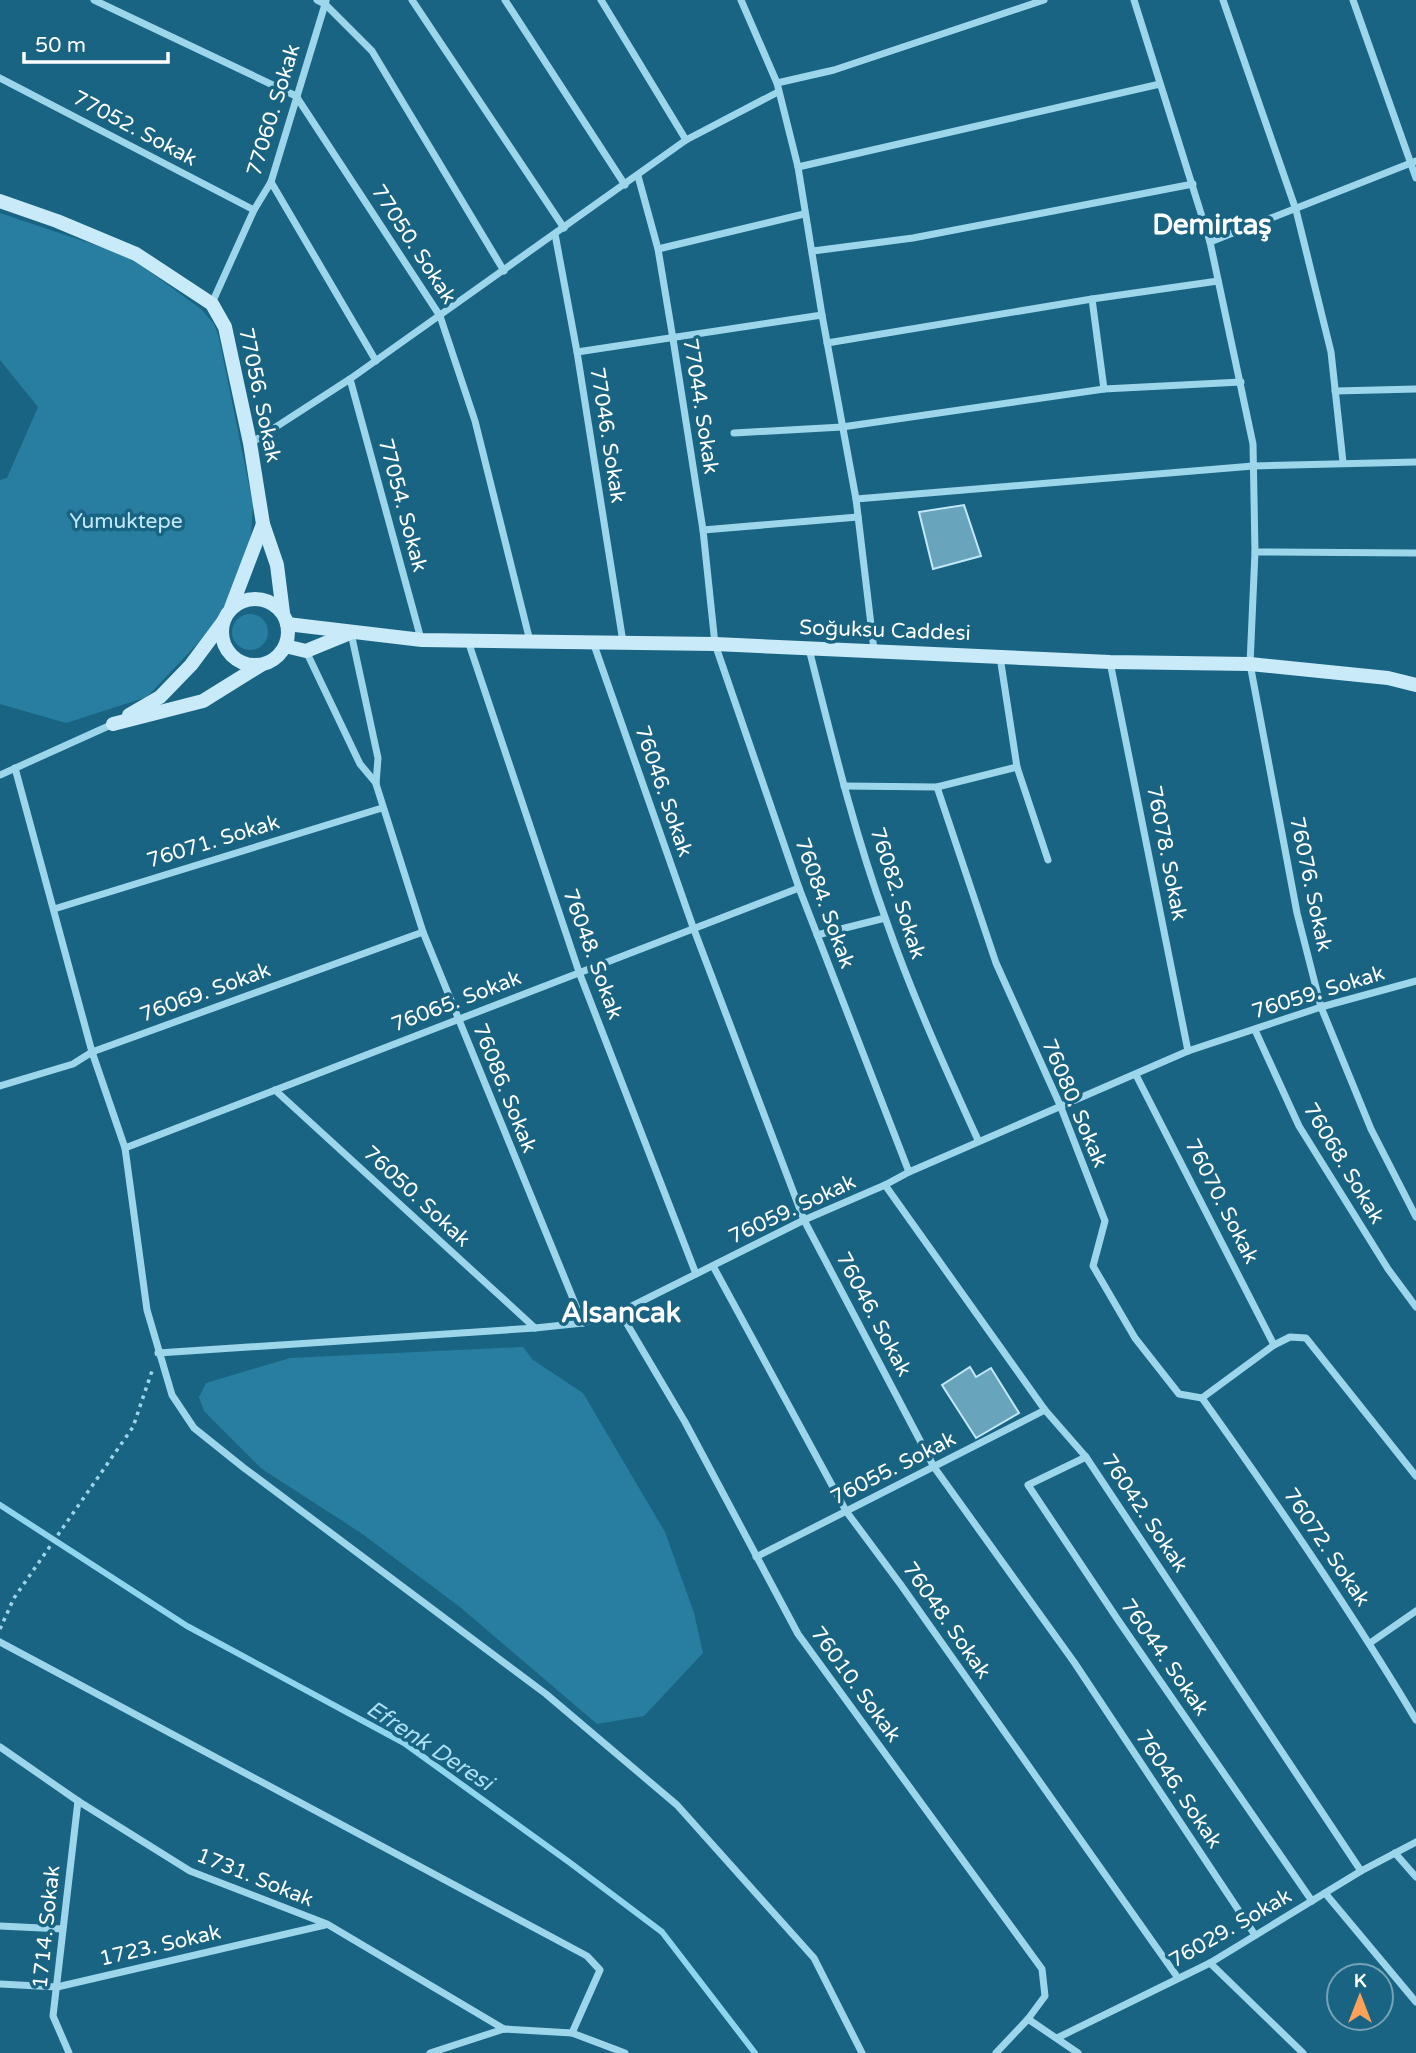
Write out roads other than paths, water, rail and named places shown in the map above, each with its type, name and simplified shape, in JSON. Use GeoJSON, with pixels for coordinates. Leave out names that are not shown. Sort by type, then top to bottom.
{"type":"FeatureCollection","features":[{"type":"Feature","properties":{"kind":"street"},"geometry":{"type":"LineString","coordinates":[[94,0],[296,96]]}},
{"type":"Feature","properties":{"kind":"street"},"geometry":{"type":"LineString","coordinates":[[412,0],[564,228]]}},
{"type":"Feature","properties":{"kind":"street"},"geometry":{"type":"LineString","coordinates":[[505,0],[625,185]]}},
{"type":"Feature","properties":{"kind":"street"},"geometry":{"type":"LineString","coordinates":[[601,0],[686,140]]}},
{"type":"Feature","properties":{"kind":"street"},"geometry":{"type":"LineString","coordinates":[[250,443],[376,361],[686,140],[777,88],[1044,0]]}},
{"type":"Feature","properties":{"kind":"street","name":"76076. Sokak"},"geometry":{"type":"LineString","coordinates":[[1134,0],[1210,243],[1253,444],[1255,552],[1250,664],[1297,913],[1321,1007],[1371,1129],[1416,1217]]}},
{"type":"Feature","properties":{"kind":"street"},"geometry":{"type":"LineString","coordinates":[[1223,0],[1296,210],[1331,352],[1343,462]]}},
{"type":"Feature","properties":{"kind":"street"},"geometry":{"type":"LineString","coordinates":[[1353,0],[1413,162],[1416,178]]}},
{"type":"Feature","properties":{"kind":"street"},"geometry":{"type":"LineString","coordinates":[[323,1],[372,51],[504,271]]}},
{"type":"Feature","properties":{"kind":"street","name":"77060. Sokak"},"geometry":{"type":"LineString","coordinates":[[212,304],[254,210],[271,182],[323,1]]}},
{"type":"Feature","properties":{"kind":"street"},"geometry":{"type":"LineString","coordinates":[[744,1],[777,88],[797,167],[856,499],[874,650]]}},
{"type":"Feature","properties":{"kind":"street","name":"77052. Sokak"},"geometry":{"type":"LineString","coordinates":[[0,78],[254,210]]}},
{"type":"Feature","properties":{"kind":"street"},"geometry":{"type":"LineString","coordinates":[[797,167],[1160,84]]}},
{"type":"Feature","properties":{"kind":"street","name":"77050. Sokak"},"geometry":{"type":"LineString","coordinates":[[296,96],[440,316],[475,421],[530,641]]}},
{"type":"Feature","properties":{"kind":"street"},"geometry":{"type":"LineString","coordinates":[[1210,243],[1413,162]]}},
{"type":"Feature","properties":{"kind":"street","name":"77044. Sokak"},"geometry":{"type":"LineString","coordinates":[[638,176],[658,249],[673,339],[703,530],[715,644]]}},
{"type":"Feature","properties":{"kind":"street"},"geometry":{"type":"LineString","coordinates":[[271,182],[376,361]]}},
{"type":"Feature","properties":{"kind":"street"},"geometry":{"type":"LineString","coordinates":[[813,251],[914,238],[1193,184]]}},
{"type":"Feature","properties":{"kind":"street"},"geometry":{"type":"LineString","coordinates":[[0,201],[57,220],[136,254],[212,304]]}},
{"type":"Feature","properties":{"kind":"street"},"geometry":{"type":"LineString","coordinates":[[658,249],[804,214]]}},
{"type":"Feature","properties":{"kind":"street","name":"77046. Sokak"},"geometry":{"type":"LineString","coordinates":[[555,234],[577,352],[623,643]]}},
{"type":"Feature","properties":{"kind":"street"},"geometry":{"type":"LineString","coordinates":[[827,343],[1218,281]]}},
{"type":"Feature","properties":{"kind":"street"},"geometry":{"type":"LineString","coordinates":[[1092,299],[1104,390]]}},
{"type":"Feature","properties":{"kind":"street","name":"77056. Sokak"},"geometry":{"type":"LineString","coordinates":[[212,304],[225,327],[250,443],[263,524],[277,565],[285,619]]}},
{"type":"Feature","properties":{"kind":"street"},"geometry":{"type":"LineString","coordinates":[[577,352],[822,315]]}},
{"type":"Feature","properties":{"kind":"street","name":"77054. Sokak"},"geometry":{"type":"LineString","coordinates":[[350,379],[422,640]]}},
{"type":"Feature","properties":{"kind":"street"},"geometry":{"type":"LineString","coordinates":[[734,433],[842,427],[1104,390],[1241,382]]}},
{"type":"Feature","properties":{"kind":"street"},"geometry":{"type":"LineString","coordinates":[[1335,391],[1416,389]]}},
{"type":"Feature","properties":{"kind":"street"},"geometry":{"type":"LineString","coordinates":[[856,499],[1253,466],[1416,462]]}},
{"type":"Feature","properties":{"kind":"street"},"geometry":{"type":"LineString","coordinates":[[703,530],[858,517]]}},
{"type":"Feature","properties":{"kind":"street"},"geometry":{"type":"LineString","coordinates":[[261,665],[240,662],[232,656],[222,633],[263,524]]}},
{"type":"Feature","properties":{"kind":"street"},"geometry":{"type":"LineString","coordinates":[[1255,552],[1416,553]]}},
{"type":"Feature","properties":{"kind":"street"},"geometry":{"type":"LineString","coordinates":[[0,775],[113,724],[160,697],[191,665],[227,615],[241,602],[264,600],[275,605],[285,619],[288,635],[285,646],[271,661],[203,701],[113,724]]}},
{"type":"Feature","properties":{"kind":"street","name":"Soğuksu Caddesi"},"geometry":{"type":"LineString","coordinates":[[285,619],[351,632],[422,640],[715,644],[1110,662],[1250,664],[1388,678],[1416,685]]}},
{"type":"Feature","properties":{"kind":"street"},"geometry":{"type":"LineString","coordinates":[[285,646],[306,651],[351,632]]}},
{"type":"Feature","properties":{"kind":"street","name":"76086. Sokak"},"geometry":{"type":"LineString","coordinates":[[351,632],[378,758],[376,784],[382,808],[424,932],[457,1018],[583,1323]]}},
{"type":"Feature","properties":{"kind":"street","name":"76048. Sokak"},"geometry":{"type":"LineString","coordinates":[[468,641],[579,972],[696,1274]]}},
{"type":"Feature","properties":{"kind":"street","name":"76046. Sokak"},"geometry":{"type":"LineString","coordinates":[[593,642],[693,927],[804,1220],[934,1467],[1074,1662],[1255,1936]]}},
{"type":"Feature","properties":{"kind":"street","name":"76084. Sokak"},"geometry":{"type":"LineString","coordinates":[[715,644],[799,888],[909,1172]]}},
{"type":"Feature","properties":{"kind":"street","name":"76082. Sokak"},"geometry":{"type":"LineString","coordinates":[[809,649],[844,786],[885,918],[916,1003],[978,1140]]}},
{"type":"Feature","properties":{"kind":"street","name":"76086. Sokak"},"geometry":{"type":"LineString","coordinates":[[306,651],[360,764],[376,784]]}},
{"type":"Feature","properties":{"kind":"street"},"geometry":{"type":"LineString","coordinates":[[1000,655],[1017,767],[1048,860]]}},
{"type":"Feature","properties":{"kind":"street","name":"76078. Sokak"},"geometry":{"type":"LineString","coordinates":[[1110,662],[1188,1051]]}},
{"type":"Feature","properties":{"kind":"street"},"geometry":{"type":"LineString","coordinates":[[844,786],[937,787],[1017,767]]}},
{"type":"Feature","properties":{"kind":"street"},"geometry":{"type":"LineString","coordinates":[[15,768],[92,1052],[125,1148],[147,1310],[172,1395],[194,1428],[546,1693],[677,1805],[814,1958],[862,2053]]}},
{"type":"Feature","properties":{"kind":"street","name":"76080. Sokak"},"geometry":{"type":"LineString","coordinates":[[937,787],[996,963],[1060,1105],[1105,1221],[1093,1266],[1135,1338],[1179,1394],[1202,1398]]}},
{"type":"Feature","properties":{"kind":"street","name":"76071. Sokak"},"geometry":{"type":"LineString","coordinates":[[54,909],[382,808]]}},
{"type":"Feature","properties":{"kind":"street","name":"76065. Sokak"},"geometry":{"type":"LineString","coordinates":[[125,1148],[799,888]]}},
{"type":"Feature","properties":{"kind":"street"},"geometry":{"type":"LineString","coordinates":[[817,935],[885,918]]}},
{"type":"Feature","properties":{"kind":"street","name":"76069. Sokak"},"geometry":{"type":"LineString","coordinates":[[0,1086],[73,1064],[92,1052],[424,932]]}},
{"type":"Feature","properties":{"kind":"street","name":"76059. Sokak"},"geometry":{"type":"LineString","coordinates":[[158,1353],[583,1323],[620,1312],[804,1220],[978,1140],[1188,1051],[1321,1007],[1416,981]]}},
{"type":"Feature","properties":{"kind":"street","name":"76068. Sokak"},"geometry":{"type":"LineString","coordinates":[[1255,1030],[1299,1126],[1388,1269],[1416,1307]]}},
{"type":"Feature","properties":{"kind":"street","name":"76070. Sokak"},"geometry":{"type":"LineString","coordinates":[[1136,1075],[1274,1345]]}},
{"type":"Feature","properties":{"kind":"street","name":"76050. Sokak"},"geometry":{"type":"LineString","coordinates":[[275,1090],[535,1328]]}},
{"type":"Feature","properties":{"kind":"street","name":"76042. Sokak"},"geometry":{"type":"LineString","coordinates":[[885,1185],[1045,1410],[1086,1457],[1361,1871]]}},
{"type":"Feature","properties":{"kind":"street","name":"76048. Sokak"},"geometry":{"type":"LineString","coordinates":[[713,1266],[846,1511],[1178,1978]]}},
{"type":"Feature","properties":{"kind":"street","name":"76010. Sokak"},"geometry":{"type":"LineString","coordinates":[[620,1312],[685,1422],[798,1633],[1042,1969],[1045,1996],[1028,2019],[996,2053]]}},
{"type":"Feature","properties":{"kind":"street"},"geometry":{"type":"LineString","coordinates":[[1202,1398],[1274,1345],[1290,1337],[1306,1338],[1416,1476]]}},
{"type":"Feature","properties":{"kind":"street","name":"76072. Sokak"},"geometry":{"type":"LineString","coordinates":[[1202,1398],[1276,1501],[1370,1643],[1416,1720]]}},
{"type":"Feature","properties":{"kind":"street","name":"76055. Sokak"},"geometry":{"type":"LineString","coordinates":[[757,1557],[1045,1410]]}},
{"type":"Feature","properties":{"kind":"street","name":"76044. Sokak"},"geometry":{"type":"LineString","coordinates":[[1086,1457],[1028,1485],[1312,1901]]}},
{"type":"Feature","properties":{"kind":"street"},"geometry":{"type":"LineString","coordinates":[[1370,1643],[1416,1611]]}},
{"type":"Feature","properties":{"kind":"street"},"geometry":{"type":"LineString","coordinates":[[0,1642],[587,1956],[600,1970],[572,2033]]}},
{"type":"Feature","properties":{"kind":"street","name":"1731. Sokak"},"geometry":{"type":"LineString","coordinates":[[0,1746],[78,1801],[190,1871],[327,1924],[504,2029]]}},
{"type":"Feature","properties":{"kind":"street","name":"1714. Sokak"},"geometry":{"type":"LineString","coordinates":[[69,2053],[53,2017],[78,1801]]}},
{"type":"Feature","properties":{"kind":"street","name":"76029. Sokak"},"geometry":{"type":"LineString","coordinates":[[1057,2038],[1210,1963],[1361,1871],[1416,1842]]}},
{"type":"Feature","properties":{"kind":"street"},"geometry":{"type":"LineString","coordinates":[[1395,1853],[1416,1877]]}},
{"type":"Feature","properties":{"kind":"street"},"geometry":{"type":"LineString","coordinates":[[1325,1893],[1416,2002]]}},
{"type":"Feature","properties":{"kind":"street","name":"1723. Sokak"},"geometry":{"type":"LineString","coordinates":[[0,1984],[57,1987],[327,1924]]}},
{"type":"Feature","properties":{"kind":"street"},"geometry":{"type":"LineString","coordinates":[[0,1926],[62,1929]]}},
{"type":"Feature","properties":{"kind":"street"},"geometry":{"type":"LineString","coordinates":[[1210,1963],[1303,2053]]}},
{"type":"Feature","properties":{"kind":"street"},"geometry":{"type":"LineString","coordinates":[[1028,2019],[1078,2053]]}},
{"type":"Feature","properties":{"kind":"street"},"geometry":{"type":"LineString","coordinates":[[429,2053],[504,2029],[572,2033],[625,2053]]}},
{"type":"Feature","properties":{"kind":"waterway","name":"Efrenk Deresi"},"geometry":{"type":"LineString","coordinates":[[0,1505],[187,1626],[404,1743],[569,1862],[662,1932],[755,2053]]}},
{"type":"Feature","properties":{"kind":"district","name":"Demirtaş"},"geometry":{"type":"Point","coordinates":[1212,224]}},
{"type":"Feature","properties":{"kind":"district","name":"Alsancak"},"geometry":{"type":"Point","coordinates":[621,1312]}},
{"type":"Feature","properties":{"kind":"park label","name":"Yumuktepe"},"geometry":{"type":"Point","coordinates":[126,521]}}]}
